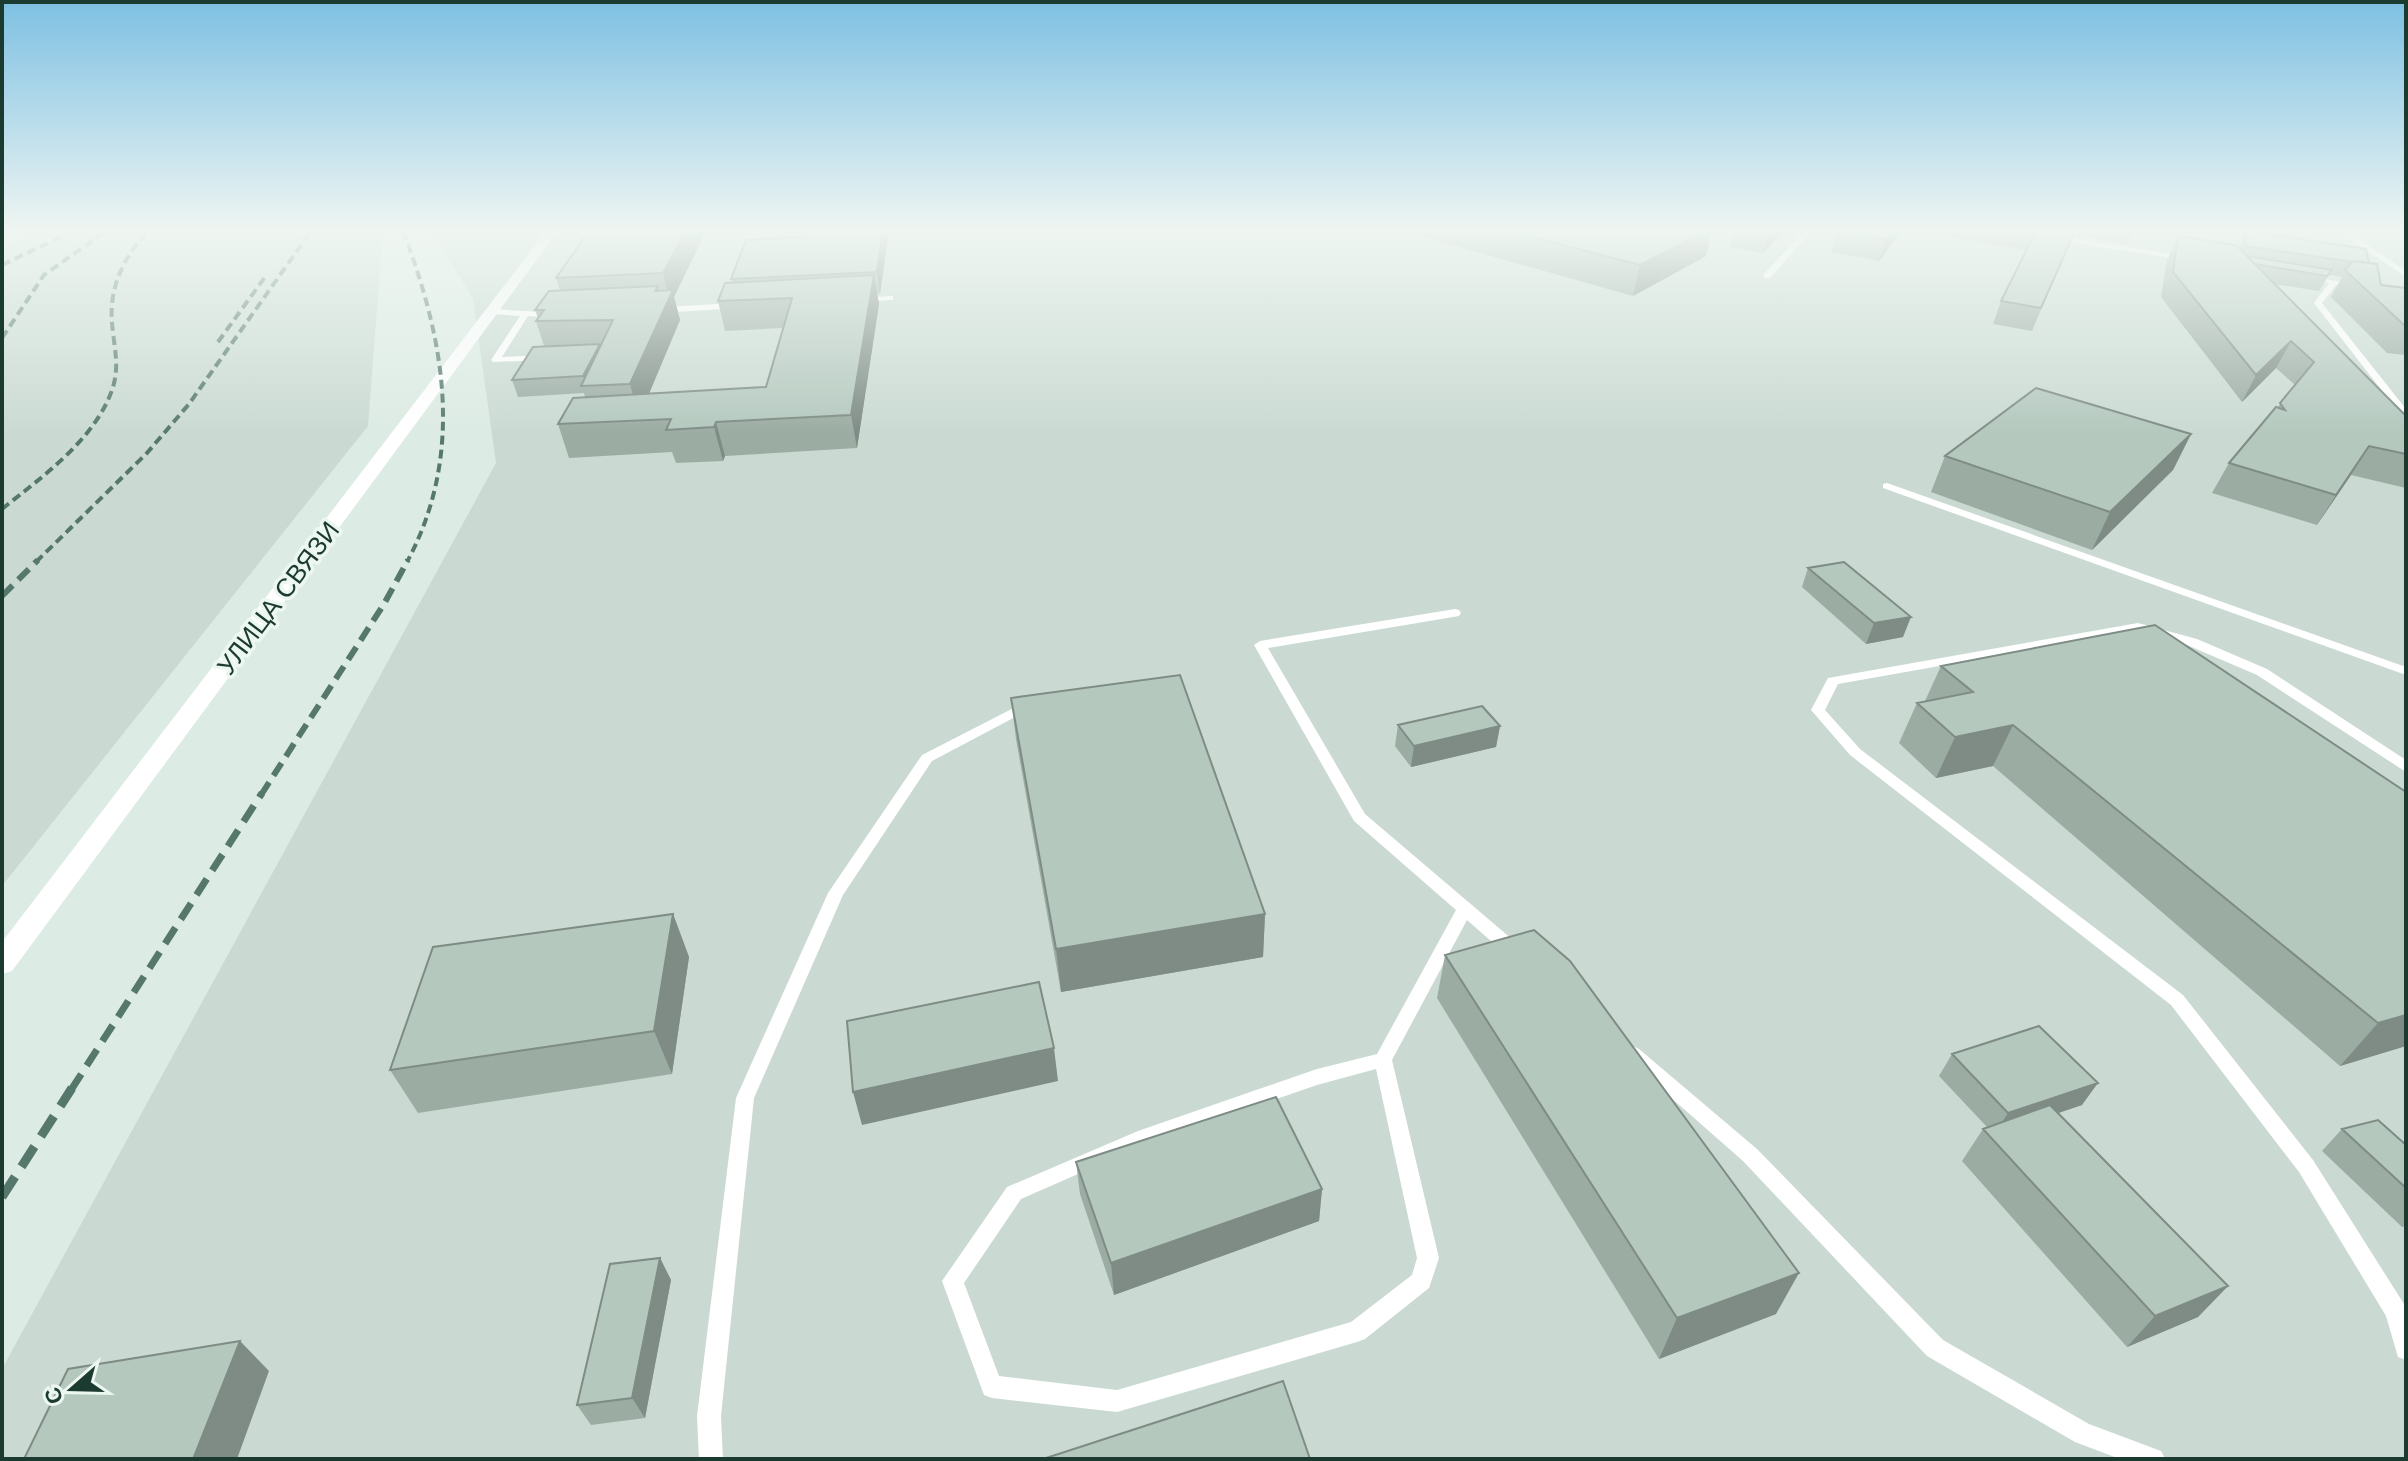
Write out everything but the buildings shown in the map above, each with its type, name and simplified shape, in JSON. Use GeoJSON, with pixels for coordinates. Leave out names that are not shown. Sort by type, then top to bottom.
{"type":"FeatureCollection","features":[{"type":"Feature","properties":{"kind":"street","name":"УЛИЦА СВЯЗИ"},"geometry":{"type":"LineString","coordinates":[[2,963],[501,299]]}},
{"type":"Feature","properties":{"kind":"lane"},"geometry":{"type":"LineString","coordinates":[[844,301],[872,299]]}},
{"type":"Feature","properties":{"kind":"lane"},"geometry":{"type":"LineString","coordinates":[[2321,299],[2318,303],[2406,416]]}},
{"type":"Feature","properties":{"kind":"lane"},"geometry":{"type":"LineString","coordinates":[[644,311],[752,306]]}},
{"type":"Feature","properties":{"kind":"lane"},"geometry":{"type":"LineString","coordinates":[[492,312],[568,315]]}},
{"type":"Feature","properties":{"kind":"lane"},"geometry":{"type":"LineString","coordinates":[[525,315],[496,360],[556,357]]}},
{"type":"Feature","properties":{"kind":"lane"},"geometry":{"type":"LineString","coordinates":[[1887,486],[2406,671]]}},
{"type":"Feature","properties":{"kind":"lane"},"geometry":{"type":"LineString","coordinates":[[1455,613],[1260,645],[1359,817],[1525,960]]}},
{"type":"Feature","properties":{"kind":"lane"},"geometry":{"type":"LineString","coordinates":[[2406,767],[2262,672],[2192,642],[2138,627],[1833,681],[1818,710],[1855,752],[2177,1000],[2306,1166],[2396,1312],[2406,1349]]}},
{"type":"Feature","properties":{"kind":"lane"},"geometry":{"type":"LineString","coordinates":[[711,1459],[711,1400],[745,1098],[751,1084],[836,893],[927,758],[1045,696]]}},
{"type":"Feature","properties":{"kind":"lane"},"geometry":{"type":"LineString","coordinates":[[1383,1060],[1317,1077],[1138,1139],[1014,1193],[953,1281],[992,1387],[1117,1401],[1357,1331],[1421,1281],[1428,1258],[1383,1060],[1465,909]]}},
{"type":"Feature","properties":{"kind":"lane"},"geometry":{"type":"LineString","coordinates":[[1620,1042],[1750,1155],[1935,1348],[2083,1434],[2153,1459]]}},
{"type":"Feature","properties":{"kind":"shaded area"},"geometry":{"type":"Polygon","coordinates":[[[2,299],[378,299],[368,426],[2,886],[2,299]]]}},
{"type":"Feature","properties":{"kind":"shaded area"},"geometry":{"type":"Polygon","coordinates":[[[473,299],[2406,299],[2406,1459],[2,1459],[2,1369],[496,463],[473,299]]]}},
{"type":"Feature","properties":{"kind":"railway"},"geometry":{"type":"LineString","coordinates":[[2,338],[28,299]]}},
{"type":"Feature","properties":{"kind":"railway"},"geometry":{"type":"LineString","coordinates":[[2,509],[66,455],[95,423],[105,406],[116,373],[113,299]]}},
{"type":"Feature","properties":{"kind":"railway"},"geometry":{"type":"LineString","coordinates":[[218,342],[249,299]]}},
{"type":"Feature","properties":{"kind":"railway"},"geometry":{"type":"LineString","coordinates":[[36,562],[147,453],[189,404],[263,299]]}},
{"type":"Feature","properties":{"kind":"railway"},"geometry":{"type":"LineString","coordinates":[[407,561],[425,521],[437,480],[442,439],[438,356],[426,299]]}},
{"type":"Feature","properties":{"kind":"railway"},"geometry":{"type":"LineString","coordinates":[[261,795],[384,604],[407,561]]}},
{"type":"Feature","properties":{"kind":"railway"},"geometry":{"type":"LineString","coordinates":[[2,596],[36,562]]}},
{"type":"Feature","properties":{"kind":"railway"},"geometry":{"type":"LineString","coordinates":[[71,1090],[262,793]]}},
{"type":"Feature","properties":{"kind":"railway"},"geometry":{"type":"LineString","coordinates":[[2,1197],[72,1088]]}}]}
